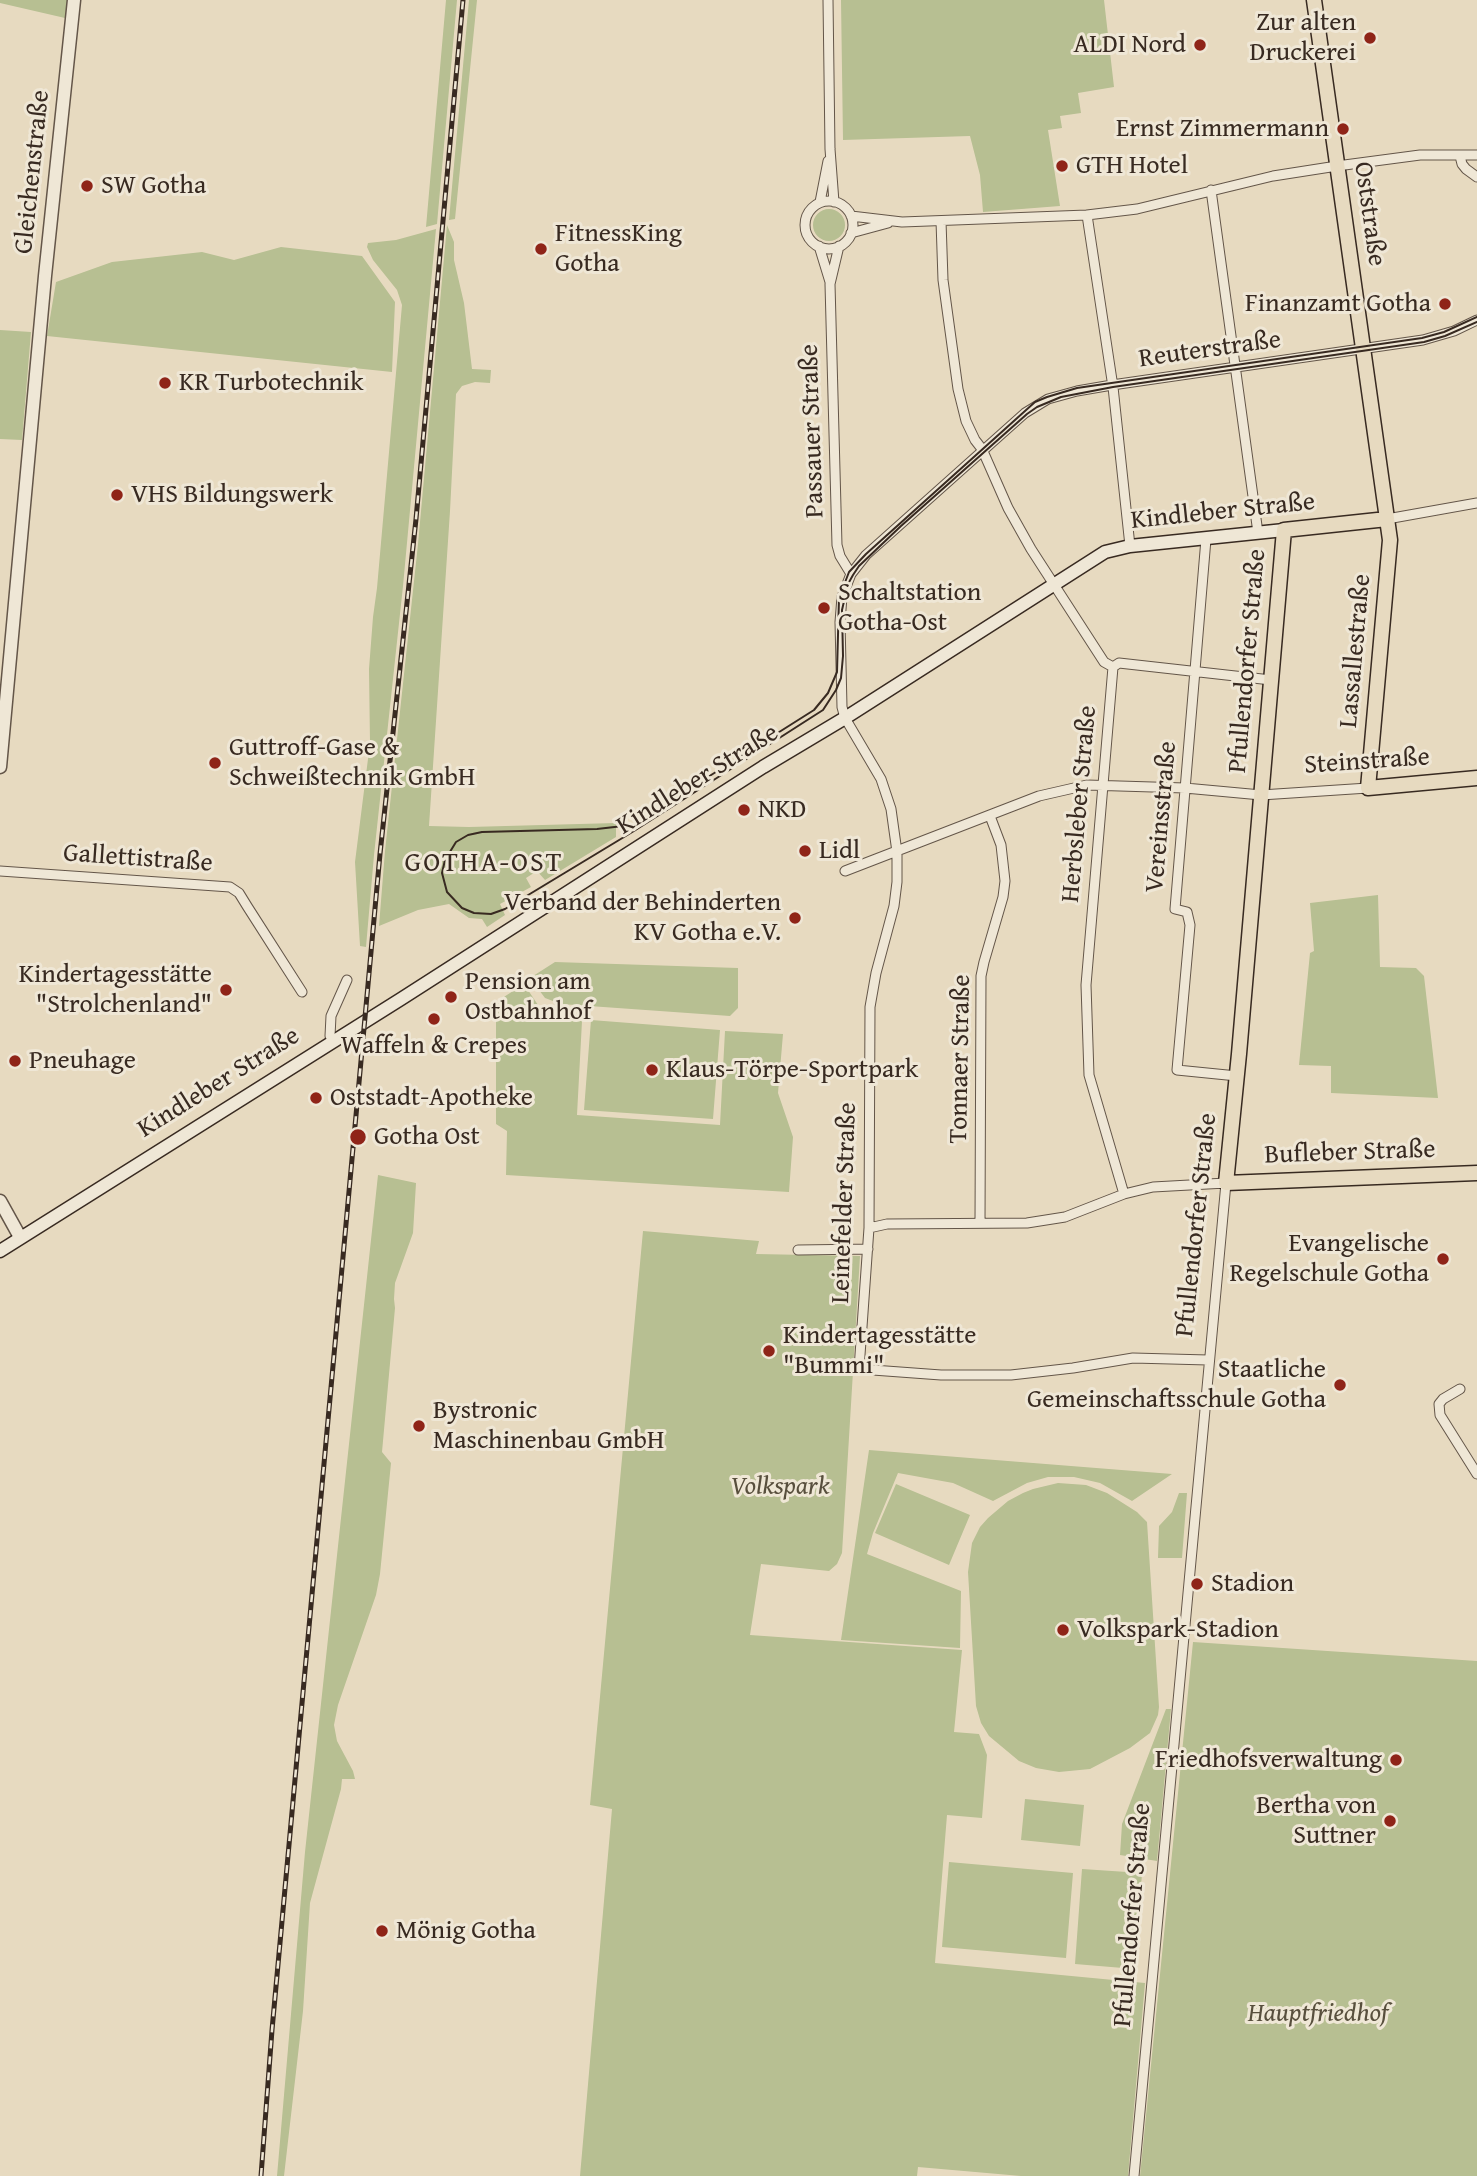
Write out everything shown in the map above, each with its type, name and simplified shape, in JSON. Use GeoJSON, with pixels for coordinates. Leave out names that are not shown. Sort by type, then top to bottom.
{"type":"FeatureCollection","features":[{"type":"Feature","properties":{"kind":"main road","name":"Gleichenstraße"},"geometry":{"type":"LineString","coordinates":[[0,767],[45,275],[74,0]]}},
{"type":"Feature","properties":{"kind":"main road","name":"Oststraße"},"geometry":{"type":"LineString","coordinates":[[1314,0],[1387,519]]}},
{"type":"Feature","properties":{"kind":"main road","name":"Kindleber Straße"},"geometry":{"type":"LineString","coordinates":[[0,1251],[1105,552],[1130,546],[1387,519]]}},
{"type":"Feature","properties":{"kind":"main road","name":"Lassallestraße"},"geometry":{"type":"LineString","coordinates":[[1368,788],[1391,540],[1387,519]]}},
{"type":"Feature","properties":{"kind":"main road","name":"Pfullendorfer Straße"},"geometry":{"type":"LineString","coordinates":[[1226,1183],[1284,530]]}},
{"type":"Feature","properties":{"kind":"main road","name":"Steinstraße"},"geometry":{"type":"LineString","coordinates":[[1368,788],[1477,778]]}},
{"type":"Feature","properties":{"kind":"main road","name":"Bufleber Straße"},"geometry":{"type":"LineString","coordinates":[[1226,1183],[1477,1173]]}},
{"type":"Feature","properties":{"kind":"main road"},"geometry":{"type":"LineString","coordinates":[[0,1201],[20,1237]]}},
{"type":"Feature","properties":{"kind":"street"},"geometry":{"type":"LineString","coordinates":[[828,0],[830,149],[834,202]]}},
{"type":"Feature","properties":{"kind":"street"},"geometry":{"type":"LineString","coordinates":[[820,202],[830,149]]}},
{"type":"Feature","properties":{"kind":"street"},"geometry":{"type":"LineString","coordinates":[[851,216],[893,222],[1087,215],[1137,209],[1273,176],[1337,166],[1420,155],[1477,155]]}},
{"type":"Feature","properties":{"kind":"street"},"geometry":{"type":"LineString","coordinates":[[1460,156],[1462,164],[1477,177]]}},
{"type":"Feature","properties":{"kind":"street"},"geometry":{"type":"LineString","coordinates":[[1211,190],[1258,533]]}},
{"type":"Feature","properties":{"kind":"street"},"geometry":{"type":"LineString","coordinates":[[820,202],[834,202],[841,204],[853,223],[851,233],[844,243],[830,249],[819,246],[810,239],[805,225],[809,211],[820,202]]}},
{"type":"Feature","properties":{"kind":"street"},"geometry":{"type":"LineString","coordinates":[[1087,215],[1112,385],[1130,546]]}},
{"type":"Feature","properties":{"kind":"street"},"geometry":{"type":"LineString","coordinates":[[941,221],[943,280],[958,389],[966,421],[1031,549],[1104,662],[1113,667],[1119,663],[1271,680]]}},
{"type":"Feature","properties":{"kind":"street"},"geometry":{"type":"LineString","coordinates":[[851,233],[893,222]]}},
{"type":"Feature","properties":{"kind":"street","name":"Passauer Straße"},"geometry":{"type":"LineString","coordinates":[[819,246],[830,284]]}},
{"type":"Feature","properties":{"kind":"street","name":"Passauer Straße"},"geometry":{"type":"LineString","coordinates":[[839,246],[830,284],[836,545],[851,574]]}},
{"type":"Feature","properties":{"kind":"street","name":"Reuterstraße"},"geometry":{"type":"LineString","coordinates":[[851,574],[866,555],[1025,412],[1048,399],[1112,385],[1423,340],[1454,331],[1477,320]]}},
{"type":"Feature","properties":{"kind":"street","name":"Kindleber Straße"},"geometry":{"type":"LineString","coordinates":[[1387,519],[1477,503]]}},
{"type":"Feature","properties":{"kind":"street","name":"Vereinsstraße"},"geometry":{"type":"LineString","coordinates":[[1206,539],[1175,909],[1187,912],[1190,925],[1177,1070],[1237,1076]]}},
{"type":"Feature","properties":{"kind":"street"},"geometry":{"type":"LineString","coordinates":[[845,718],[841,684],[840,610],[845,586],[851,574]]}},
{"type":"Feature","properties":{"kind":"street","name":"Herbsleber Straße"},"geometry":{"type":"LineString","coordinates":[[1113,667],[1086,985],[1089,1075],[1124,1194]]}},
{"type":"Feature","properties":{"kind":"street","name":"Leinefelder Straße"},"geometry":{"type":"LineString","coordinates":[[845,718],[881,779],[891,809],[897,852],[894,906],[870,1007],[869,1228],[859,1369],[941,1375],[1011,1375],[1133,1358],[1208,1360]]}},
{"type":"Feature","properties":{"kind":"street","name":"Steinstraße"},"geometry":{"type":"LineString","coordinates":[[845,871],[1048,793],[1079,786],[1102,784],[1261,794],[1368,788]]}},
{"type":"Feature","properties":{"kind":"street","name":"Tonnaer Straße"},"geometry":{"type":"LineString","coordinates":[[981,1223],[981,976],[1005,881],[1001,845],[990,816]]}},
{"type":"Feature","properties":{"kind":"street","name":"Gallettistraße"},"geometry":{"type":"LineString","coordinates":[[0,871],[230,887],[239,893],[302,992]]}},
{"type":"Feature","properties":{"kind":"street"},"geometry":{"type":"LineString","coordinates":[[330,1037],[331,1016],[347,979]]}},
{"type":"Feature","properties":{"kind":"street"},"geometry":{"type":"LineString","coordinates":[[869,1228],[887,1224],[1027,1223],[1065,1217],[1124,1194],[1153,1187],[1226,1183]]}},
{"type":"Feature","properties":{"kind":"street","name":"Pfullendorfer Straße"},"geometry":{"type":"LineString","coordinates":[[1134,2176],[1226,1183]]}},
{"type":"Feature","properties":{"kind":"street"},"geometry":{"type":"LineString","coordinates":[[798,1250],[868,1249]]}},
{"type":"Feature","properties":{"kind":"street"},"geometry":{"type":"LineString","coordinates":[[1460,1389],[1439,1404],[1440,1415],[1477,1474]]}},
{"type":"Feature","properties":{"kind":"green space"},"geometry":{"type":"Polygon","coordinates":[[[0,0],[68,0],[65,18],[0,3],[0,0]]]}},
{"type":"Feature","properties":{"kind":"green space"},"geometry":{"type":"Polygon","coordinates":[[[446,0],[457,0],[437,224],[426,227],[446,0]]]}},
{"type":"Feature","properties":{"kind":"green space"},"geometry":{"type":"Polygon","coordinates":[[[469,0],[477,0],[455,219],[449,220],[469,0]]]}},
{"type":"Feature","properties":{"kind":"green space"},"geometry":{"type":"Polygon","coordinates":[[[841,0],[1104,0],[1114,87],[1078,93],[1081,113],[1060,116],[1062,128],[1048,130],[1060,206],[983,212],[980,175],[970,136],[843,140],[841,0]]]}},
{"type":"Feature","properties":{"kind":"green space"},"geometry":{"type":"Polygon","coordinates":[[[829,209],[841,213],[845,225],[841,237],[829,241],[817,237],[813,225],[817,213],[829,209]]]}},
{"type":"Feature","properties":{"kind":"green space"},"geometry":{"type":"Polygon","coordinates":[[[447,225],[454,242],[454,260],[464,303],[472,369],[491,370],[490,383],[475,382],[462,386],[456,394],[429,826],[616,823],[616,837],[545,880],[537,871],[526,878],[531,887],[500,904],[505,915],[487,927],[482,919],[469,918],[449,904],[418,910],[379,926],[418,544],[447,225]]]}},
{"type":"Feature","properties":{"kind":"green space"},"geometry":{"type":"Polygon","coordinates":[[[436,229],[366,947],[360,946],[355,862],[370,743],[369,669],[402,305],[397,290],[373,260],[367,247],[368,243],[396,240],[436,229]]]}},
{"type":"Feature","properties":{"kind":"green space"},"geometry":{"type":"Polygon","coordinates":[[[281,247],[362,256],[395,302],[392,372],[47,336],[56,282],[112,262],[202,252],[234,260],[281,247]]]}},
{"type":"Feature","properties":{"kind":"green space"},"geometry":{"type":"Polygon","coordinates":[[[0,330],[31,332],[22,440],[0,439],[0,330]]]}},
{"type":"Feature","properties":{"kind":"green space"},"geometry":{"type":"Polygon","coordinates":[[[1378,895],[1380,967],[1416,968],[1424,976],[1438,1098],[1331,1093],[1331,1066],[1299,1065],[1310,953],[1314,951],[1310,903],[1378,895]]]}},
{"type":"Feature","properties":{"kind":"green space"},"geometry":{"type":"Polygon","coordinates":[[[555,962],[738,968],[738,1008],[730,1016],[561,1004],[545,998],[530,978],[555,962]]]}},
{"type":"Feature","properties":{"kind":"green space"},"geometry":{"type":"Polygon","coordinates":[[[524,984],[548,1020],[582,1021],[577,1115],[720,1125],[725,1031],[783,1034],[778,1093],[793,1137],[789,1192],[506,1175],[507,1131],[496,1124],[496,1002],[524,984]]]}},
{"type":"Feature","properties":{"kind":"green space","name":"Klaus-Törpe-Sportpark"},"geometry":{"type":"Polygon","coordinates":[[[591,1020],[720,1030],[713,1119],[584,1110],[591,1020]]]}},
{"type":"Feature","properties":{"kind":"green space"},"geometry":{"type":"Polygon","coordinates":[[[378,1175],[416,1183],[413,1233],[395,1283],[382,1452],[391,1463],[380,1574],[376,1595],[338,1705],[334,1725],[337,1741],[355,1779],[342,1779],[310,1903],[303,2011],[284,2176],[277,2176],[305,1852],[378,1175]]]}},
{"type":"Feature","properties":{"kind":"green space","name":"Volkspark"},"geometry":{"type":"Polygon","coordinates":[[[643,1231],[759,1241],[756,1254],[860,1256],[842,1553],[837,1564],[829,1571],[761,1564],[750,1635],[962,1650],[954,1732],[979,1734],[987,1755],[982,1818],[947,1815],[935,1963],[1145,1983],[1128,2176],[1021,2176],[918,2167],[917,2176],[580,2176],[612,1809],[590,1805],[643,1231]]]}},
{"type":"Feature","properties":{"kind":"green space"},"geometry":{"type":"Polygon","coordinates":[[[869,1450],[1172,1474],[1132,1501],[1100,1483],[1074,1477],[1048,1477],[1027,1483],[993,1501],[953,1483],[898,1473],[867,1554],[961,1591],[960,1648],[841,1640],[869,1450]]]}},
{"type":"Feature","properties":{"kind":"green space","name":"Volkspark-Stadion"},"geometry":{"type":"Polygon","coordinates":[[[1058,1483],[1086,1485],[1107,1493],[1137,1512],[1147,1522],[1159,1707],[1150,1733],[1130,1748],[1090,1769],[1059,1772],[1036,1768],[1019,1761],[989,1736],[981,1723],[976,1706],[968,1572],[972,1543],[988,1518],[1008,1501],[1023,1493],[1058,1483]]]}},
{"type":"Feature","properties":{"kind":"green space"},"geometry":{"type":"Polygon","coordinates":[[[896,1484],[970,1515],[949,1565],[875,1533],[896,1484]]]}},
{"type":"Feature","properties":{"kind":"green space"},"geometry":{"type":"Polygon","coordinates":[[[1179,1493],[1187,1493],[1182,1558],[1158,1558],[1159,1526],[1172,1512],[1179,1493]]]}},
{"type":"Feature","properties":{"kind":"green space","name":"Hauptfriedhof"},"geometry":{"type":"Polygon","coordinates":[[[1193,1642],[1477,1661],[1477,2176],[1140,2176],[1193,1642]]]}},
{"type":"Feature","properties":{"kind":"green space"},"geometry":{"type":"Polygon","coordinates":[[[1166,1709],[1171,1709],[1157,1861],[1120,1855],[1122,1824],[1166,1709]]]}},
{"type":"Feature","properties":{"kind":"green space"},"geometry":{"type":"Polygon","coordinates":[[[1025,1799],[1084,1805],[1080,1846],[1021,1840],[1025,1799]]]}},
{"type":"Feature","properties":{"kind":"green space"},"geometry":{"type":"Polygon","coordinates":[[[949,1862],[1073,1873],[1066,1958],[942,1947],[949,1862]]]}},
{"type":"Feature","properties":{"kind":"green space"},"geometry":{"type":"Polygon","coordinates":[[[1082,1869],[1142,1873],[1135,1969],[1075,1964],[1082,1869]]]}},
{"type":"Feature","properties":{"kind":"tram line"},"geometry":{"type":"LineString","coordinates":[[1477,317],[1444,332],[1422,338],[1077,388],[1035,402],[849,572],[839,598],[837,672],[828,693],[814,710],[632,825],[597,829],[482,832],[468,835],[456,842],[445,860],[442,873],[447,892],[462,908],[474,913],[491,914],[505,909],[634,831],[823,710],[841,678],[842,610],[848,584],[859,566],[1037,407],[1061,397],[1113,387],[1424,342],[1477,322]]}},
{"type":"Feature","properties":{"kind":"railway"},"geometry":{"type":"LineString","coordinates":[[261,2176],[272,2030],[380,854],[416,519],[463,0]]}},
{"type":"Feature","properties":{"kind":"place","name":"Zur alten Druckerei"},"geometry":{"type":"Point","coordinates":[1370,38]}},
{"type":"Feature","properties":{"kind":"place","name":"ALDI Nord"},"geometry":{"type":"Point","coordinates":[1200,45]}},
{"type":"Feature","properties":{"kind":"place","name":"Ernst Zimmermann"},"geometry":{"type":"Point","coordinates":[1343,129]}},
{"type":"Feature","properties":{"kind":"place","name":"GTH Hotel"},"geometry":{"type":"Point","coordinates":[1062,166]}},
{"type":"Feature","properties":{"kind":"place","name":"SW Gotha"},"geometry":{"type":"Point","coordinates":[87,186]}},
{"type":"Feature","properties":{"kind":"place","name":"FitnessKing Gotha"},"geometry":{"type":"Point","coordinates":[541,249]}},
{"type":"Feature","properties":{"kind":"place","name":"Finanzamt Gotha"},"geometry":{"type":"Point","coordinates":[1445,304]}},
{"type":"Feature","properties":{"kind":"place","name":"KR Turbotechnik"},"geometry":{"type":"Point","coordinates":[165,383]}},
{"type":"Feature","properties":{"kind":"place","name":"VHS Bildungswerk"},"geometry":{"type":"Point","coordinates":[117,495]}},
{"type":"Feature","properties":{"kind":"place","name":"Schaltstation Gotha-Ost"},"geometry":{"type":"Point","coordinates":[824,608]}},
{"type":"Feature","properties":{"kind":"place","name":"Guttroff-Gase & Schweißtechnik GmbH"},"geometry":{"type":"Point","coordinates":[215,763]}},
{"type":"Feature","properties":{"kind":"place","name":"NKD"},"geometry":{"type":"Point","coordinates":[744,810]}},
{"type":"Feature","properties":{"kind":"place","name":"Lidl"},"geometry":{"type":"Point","coordinates":[805,851]}},
{"type":"Feature","properties":{"kind":"place","name":"Verband der Behinderten KV Gotha e.V."},"geometry":{"type":"Point","coordinates":[795,918]}},
{"type":"Feature","properties":{"kind":"place","name":"Kindertagesstätte \"Strolchenland\""},"geometry":{"type":"Point","coordinates":[226,990]}},
{"type":"Feature","properties":{"kind":"place","name":"Pension am Ostbahnhof"},"geometry":{"type":"Point","coordinates":[451,997]}},
{"type":"Feature","properties":{"kind":"place","name":"Waffeln & Crepes"},"geometry":{"type":"Point","coordinates":[434,1019]}},
{"type":"Feature","properties":{"kind":"place","name":"Pneuhage"},"geometry":{"type":"Point","coordinates":[15,1061]}},
{"type":"Feature","properties":{"kind":"place","name":"Klaus-Törpe-Sportpark"},"geometry":{"type":"Point","coordinates":[652,1070]}},
{"type":"Feature","properties":{"kind":"place","name":"Oststadt-Apotheke"},"geometry":{"type":"Point","coordinates":[316,1098]}},
{"type":"Feature","properties":{"kind":"place","name":"Gotha Ost"},"geometry":{"type":"Point","coordinates":[358,1137]}},
{"type":"Feature","properties":{"kind":"place","name":"Evangelische Regelschule Gotha"},"geometry":{"type":"Point","coordinates":[1443,1259]}},
{"type":"Feature","properties":{"kind":"place","name":"Kindertagesstätte \"Bummi\""},"geometry":{"type":"Point","coordinates":[769,1351]}},
{"type":"Feature","properties":{"kind":"place","name":"Staatliche Gemeinschaftsschule Gotha"},"geometry":{"type":"Point","coordinates":[1340,1385]}},
{"type":"Feature","properties":{"kind":"place","name":"Bystronic Maschinenbau GmbH"},"geometry":{"type":"Point","coordinates":[419,1426]}},
{"type":"Feature","properties":{"kind":"place","name":"Stadion"},"geometry":{"type":"Point","coordinates":[1197,1584]}},
{"type":"Feature","properties":{"kind":"place","name":"Volkspark-Stadion"},"geometry":{"type":"Point","coordinates":[1063,1630]}},
{"type":"Feature","properties":{"kind":"place","name":"Friedhofsverwaltung"},"geometry":{"type":"Point","coordinates":[1396,1760]}},
{"type":"Feature","properties":{"kind":"place","name":"Bertha von Suttner"},"geometry":{"type":"Point","coordinates":[1390,1821]}},
{"type":"Feature","properties":{"kind":"place","name":"Mönig Gotha"},"geometry":{"type":"Point","coordinates":[382,1931]}},
{"type":"Feature","properties":{"kind":"district","name":"GOTHA-OST"},"geometry":{"type":"Point","coordinates":[484,864]}}]}
